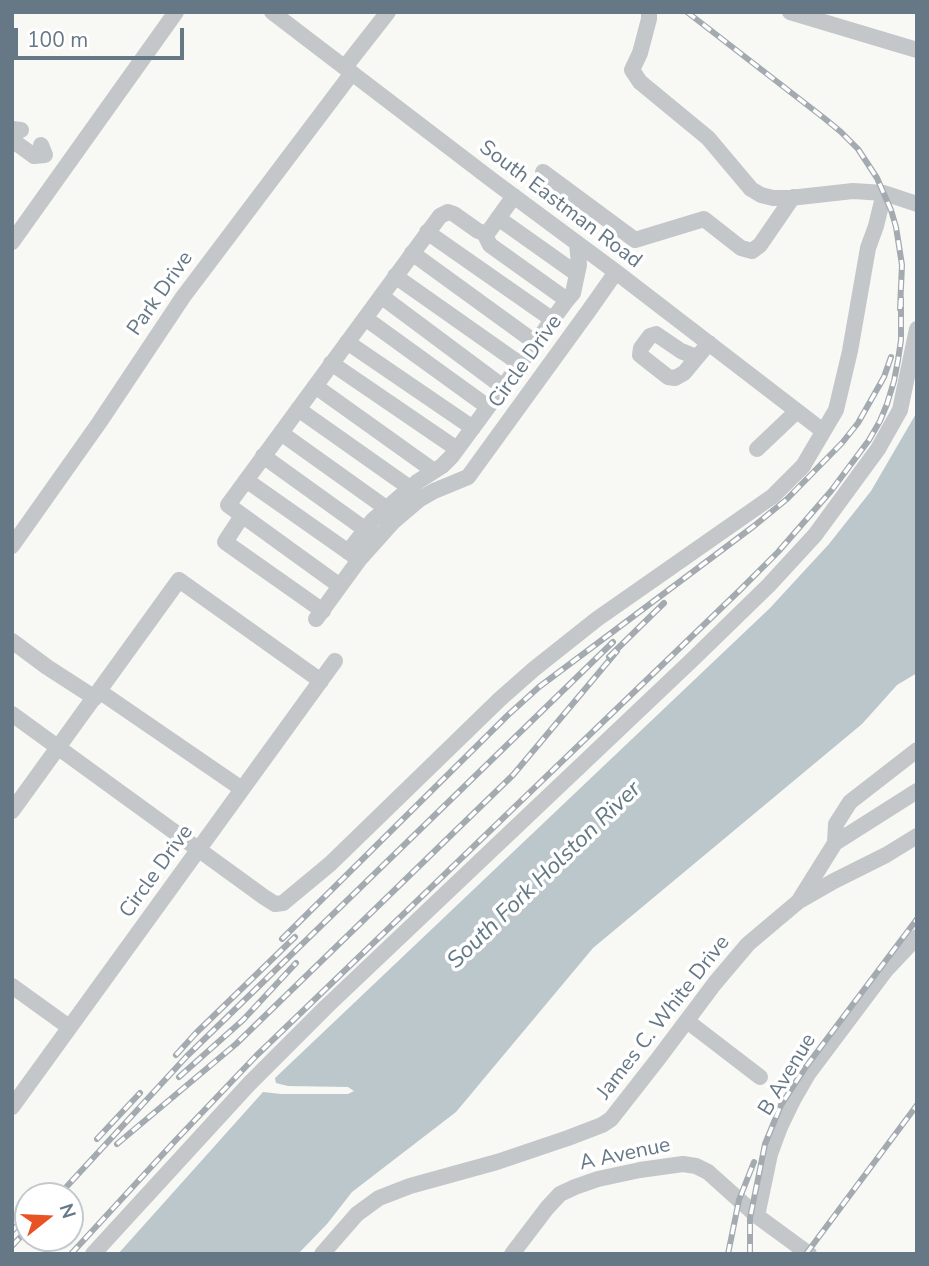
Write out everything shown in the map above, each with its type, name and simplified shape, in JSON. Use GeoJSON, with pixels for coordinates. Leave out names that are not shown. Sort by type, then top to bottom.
{"type":"FeatureCollection","features":[{"type":"Feature","properties":{"kind":"street"},"geometry":{"type":"LineString","coordinates":[[12,242],[176,12]]}},
{"type":"Feature","properties":{"kind":"street","name":"South Eastman Road"},"geometry":{"type":"LineString","coordinates":[[272,12],[823,431]]}},
{"type":"Feature","properties":{"kind":"street","name":"Park Drive"},"geometry":{"type":"LineString","coordinates":[[12,546],[99,424],[183,297],[388,12]]}},
{"type":"Feature","properties":{"kind":"street"},"geometry":{"type":"LineString","coordinates":[[649,12],[640,54],[632,70],[640,82],[708,138],[751,189],[774,198],[844,191],[884,193],[917,204]]}},
{"type":"Feature","properties":{"kind":"street"},"geometry":{"type":"LineString","coordinates":[[790,12],[917,50]]}},
{"type":"Feature","properties":{"kind":"street"},"geometry":{"type":"LineString","coordinates":[[15,133],[34,156],[43,150],[64,169]]}},
{"type":"Feature","properties":{"kind":"street"},"geometry":{"type":"LineString","coordinates":[[543,172],[635,240],[704,219],[741,248],[752,251],[760,245],[793,197]]}},
{"type":"Feature","properties":{"kind":"street"},"geometry":{"type":"LineString","coordinates":[[12,714],[264,897],[275,904],[283,903],[331,864],[534,669],[597,619],[773,496],[803,466],[836,410],[850,352],[868,248],[884,193]]}},
{"type":"Feature","properties":{"kind":"street"},"geometry":{"type":"LineString","coordinates":[[340,586],[228,505],[440,216],[448,212],[454,214],[484,233],[489,231],[514,196]]}},
{"type":"Feature","properties":{"kind":"street"},"geometry":{"type":"LineString","coordinates":[[498,218],[577,274]]}},
{"type":"Feature","properties":{"kind":"street"},"geometry":{"type":"LineString","coordinates":[[427,232],[553,320]]}},
{"type":"Feature","properties":{"kind":"street"},"geometry":{"type":"LineString","coordinates":[[484,233],[490,245],[568,300]]}},
{"type":"Feature","properties":{"kind":"street"},"geometry":{"type":"LineString","coordinates":[[242,516],[225,542],[320,615],[340,586],[366,530],[410,488],[442,466],[457,449],[573,293],[579,265],[577,243]]}},
{"type":"Feature","properties":{"kind":"street"},"geometry":{"type":"LineString","coordinates":[[412,253],[536,343]]}},
{"type":"Feature","properties":{"kind":"street","name":"Circle Drive"},"geometry":{"type":"LineString","coordinates":[[354,556],[420,499],[468,477],[616,272]]}},
{"type":"Feature","properties":{"kind":"street"},"geometry":{"type":"LineString","coordinates":[[395,276],[520,364]]}},
{"type":"Feature","properties":{"kind":"street"},"geometry":{"type":"LineString","coordinates":[[381,296],[503,387]]}},
{"type":"Feature","properties":{"kind":"street"},"geometry":{"type":"LineString","coordinates":[[365,318],[488,407]]}},
{"type":"Feature","properties":{"kind":"street"},"geometry":{"type":"LineString","coordinates":[[93,1254],[249,1084],[326,1007],[693,659],[769,585],[815,535],[878,449],[900,410],[917,329]]}},
{"type":"Feature","properties":{"kind":"street"},"geometry":{"type":"LineString","coordinates":[[347,342],[472,428]]}},
{"type":"Feature","properties":{"kind":"street"},"geometry":{"type":"LineString","coordinates":[[696,357],[709,344]]}},
{"type":"Feature","properties":{"kind":"street"},"geometry":{"type":"LineString","coordinates":[[331,363],[457,449]]}},
{"type":"Feature","properties":{"kind":"street"},"geometry":{"type":"LineString","coordinates":[[315,386],[434,471]]}},
{"type":"Feature","properties":{"kind":"street"},"geometry":{"type":"LineString","coordinates":[[298,409],[410,488]]}},
{"type":"Feature","properties":{"kind":"street"},"geometry":{"type":"LineString","coordinates":[[757,449],[797,411]]}},
{"type":"Feature","properties":{"kind":"street"},"geometry":{"type":"LineString","coordinates":[[281,433],[386,509]]}},
{"type":"Feature","properties":{"kind":"street"},"geometry":{"type":"LineString","coordinates":[[263,456],[366,530]]}},
{"type":"Feature","properties":{"kind":"street"},"geometry":{"type":"LineString","coordinates":[[246,480],[354,556]]}},
{"type":"Feature","properties":{"kind":"street"},"geometry":{"type":"LineString","coordinates":[[12,811],[179,580],[321,681]]}},
{"type":"Feature","properties":{"kind":"street"},"geometry":{"type":"LineString","coordinates":[[12,641],[47,667],[97,694],[242,789]]}},
{"type":"Feature","properties":{"kind":"street","name":"Circle Drive"},"geometry":{"type":"LineString","coordinates":[[12,1107],[335,661]]}},
{"type":"Feature","properties":{"kind":"street"},"geometry":{"type":"LineString","coordinates":[[835,843],[836,824],[850,802],[917,750]]}},
{"type":"Feature","properties":{"kind":"street"},"geometry":{"type":"LineString","coordinates":[[799,901],[835,843],[917,792]]}},
{"type":"Feature","properties":{"kind":"street","name":"James C. White Drive"},"geometry":{"type":"LineString","coordinates":[[322,1254],[357,1214],[379,1198],[497,1162],[602,1125],[619,1111],[748,944],[799,901],[917,836]]}},
{"type":"Feature","properties":{"kind":"street","name":"B Avenue"},"geometry":{"type":"LineString","coordinates":[[757,1216],[770,1154],[793,1100],[808,1074],[886,970],[917,937]]}},
{"type":"Feature","properties":{"kind":"street"},"geometry":{"type":"LineString","coordinates":[[12,986],[69,1027]]}},
{"type":"Feature","properties":{"kind":"street"},"geometry":{"type":"LineString","coordinates":[[687,1021],[760,1077]]}},
{"type":"Feature","properties":{"kind":"street","name":"A Avenue"},"geometry":{"type":"LineString","coordinates":[[512,1254],[560,1194],[598,1179],[683,1164],[708,1172],[757,1216],[809,1254]]}},
{"type":"Feature","properties":{"kind":"water","name":"South Fork Holston River"},"geometry":{"type":"Polygon","coordinates":[[[917,412],[917,673],[897,685],[862,724],[593,948],[456,1112],[352,1192],[327,1224],[298,1254],[118,1254],[263,1092],[348,1094],[354,1091],[348,1087],[288,1086],[276,1083],[275,1078],[770,608],[829,544],[871,491],[917,412]]]}},
{"type":"Feature","properties":{"kind":"railway"},"geometry":{"type":"LineString","coordinates":[[687,12],[824,118],[858,149],[877,178],[896,227],[902,265],[900,309]]}},
{"type":"Feature","properties":{"kind":"railway"},"geometry":{"type":"LineString","coordinates":[[71,1254],[256,1056],[740,590],[778,552],[831,491],[869,440],[887,404],[901,340],[901,298]]}},
{"type":"Feature","properties":{"kind":"railway"},"geometry":{"type":"LineString","coordinates":[[282,939],[539,687],[787,499],[858,423],[884,377],[891,357]]}},
{"type":"Feature","properties":{"kind":"railway"},"geometry":{"type":"LineString","coordinates":[[609,657],[664,603]]}},
{"type":"Feature","properties":{"kind":"railway"},"geometry":{"type":"LineString","coordinates":[[71,1182],[187,1056],[613,642]]}},
{"type":"Feature","properties":{"kind":"railway"},"geometry":{"type":"LineString","coordinates":[[117,1144],[236,1044],[513,775],[617,651]]}},
{"type":"Feature","properties":{"kind":"railway"},"geometry":{"type":"LineString","coordinates":[[750,1254],[750,1218],[765,1144],[781,1105],[805,1068],[917,919]]}},
{"type":"Feature","properties":{"kind":"railway"},"geometry":{"type":"LineString","coordinates":[[176,1055],[295,937]]}},
{"type":"Feature","properties":{"kind":"railway"},"geometry":{"type":"LineString","coordinates":[[179,1077],[243,1020],[296,963]]}},
{"type":"Feature","properties":{"kind":"railway"},"geometry":{"type":"LineString","coordinates":[[97,1139],[140,1093]]}},
{"type":"Feature","properties":{"kind":"railway"},"geometry":{"type":"LineString","coordinates":[[806,1254],[917,1105]]}},
{"type":"Feature","properties":{"kind":"railway"},"geometry":{"type":"LineString","coordinates":[[728,1254],[739,1200],[754,1162]]}}]}
